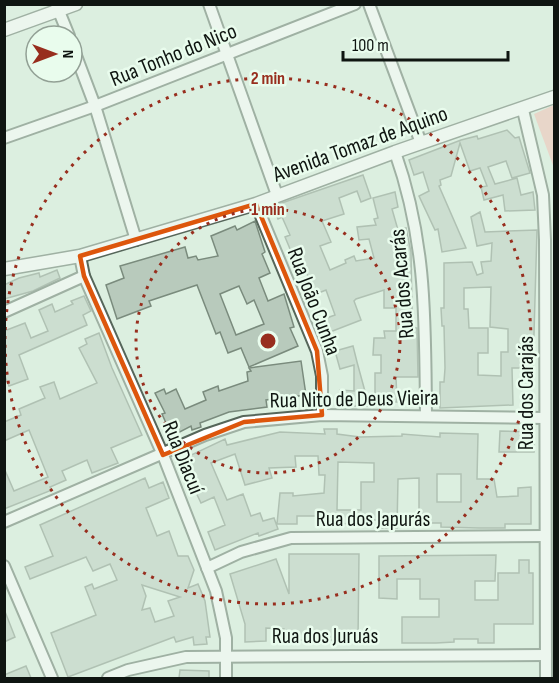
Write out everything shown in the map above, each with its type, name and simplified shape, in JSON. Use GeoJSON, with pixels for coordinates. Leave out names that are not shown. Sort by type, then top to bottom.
{"type":"FeatureCollection","features":[{"type":"Feature","properties":{"kind":"street"},"geometry":{"type":"LineString","coordinates":[[4,30],[58,8],[76,4]]}},
{"type":"Feature","properties":{"kind":"street"},"geometry":{"type":"LineString","coordinates":[[209,4],[277,195]]}},
{"type":"Feature","properties":{"kind":"street","name":"Rua Tonho do Nico"},"geometry":{"type":"LineString","coordinates":[[4,138],[95,106],[355,4]]}},
{"type":"Feature","properties":{"kind":"street"},"geometry":{"type":"LineString","coordinates":[[369,4],[421,142]]}},
{"type":"Feature","properties":{"kind":"street"},"geometry":{"type":"LineString","coordinates":[[58,8],[64,24]]}},
{"type":"Feature","properties":{"kind":"street"},"geometry":{"type":"LineString","coordinates":[[84,77],[136,240]]}},
{"type":"Feature","properties":{"kind":"street","name":"Avenida Tomaz de Aquino"},"geometry":{"type":"LineString","coordinates":[[4,269],[81,256],[256,204],[421,142],[523,110],[555,97]]}},
{"type":"Feature","properties":{"kind":"street","name":"Rua dos Carajás"},"geometry":{"type":"LineString","coordinates":[[523,110],[543,195],[546,678]]}},
{"type":"Feature","properties":{"kind":"street","name":"Rua dos Acarás"},"geometry":{"type":"LineString","coordinates":[[395,152],[414,212],[422,264],[426,416]]}},
{"type":"Feature","properties":{"kind":"street","name":"Rua João Cunha"},"geometry":{"type":"LineString","coordinates":[[256,204],[317,351],[322,376],[322,415]]}},
{"type":"Feature","properties":{"kind":"street","name":"Rua Diacuí"},"geometry":{"type":"LineString","coordinates":[[81,256],[84,276],[163,455],[207,568],[222,615],[226,678]]}},
{"type":"Feature","properties":{"kind":"street"},"geometry":{"type":"LineString","coordinates":[[4,312],[84,276]]}},
{"type":"Feature","properties":{"kind":"street","name":"Rua Nito de Deus Vieira"},"geometry":{"type":"LineString","coordinates":[[4,522],[205,435],[244,422],[322,415],[545,418]]}},
{"type":"Feature","properties":{"kind":"street","name":"Rua dos Japurás"},"geometry":{"type":"LineString","coordinates":[[207,568],[241,552],[291,538],[545,536]]}},
{"type":"Feature","properties":{"kind":"street"},"geometry":{"type":"LineString","coordinates":[[4,566],[52,678]]}},
{"type":"Feature","properties":{"kind":"street","name":"Rua dos Juruás"},"geometry":{"type":"LineString","coordinates":[[108,678],[166,660],[226,655],[546,656]]}},
{"type":"Feature","properties":{"kind":"highlighted area"},"geometry":{"type":"Polygon","coordinates":[[[256,204],[317,351],[322,415],[244,422],[163,455],[84,276],[80,256],[256,204]]]}},
{"type":"Feature","properties":{"kind":"shaded area"},"geometry":{"type":"Polygon","coordinates":[[[554,105],[554,168],[534,114],[554,105]]]}},
{"type":"Feature","properties":{"kind":"building"},"geometry":{"type":"Polygon","coordinates":[[[507,130],[515,138],[519,137],[530,173],[512,178],[506,161],[488,167],[495,184],[517,178],[521,195],[533,192],[535,210],[505,211],[503,195],[484,200],[481,187],[487,186],[480,168],[470,171],[460,143],[451,176],[440,180],[441,185],[439,186],[466,248],[442,252],[438,229],[435,230],[419,196],[429,191],[423,172],[414,175],[409,160],[461,140],[477,136],[478,139],[507,130]]]}},
{"type":"Feature","properties":{"kind":"building"},"geometry":{"type":"Polygon","coordinates":[[[363,175],[371,198],[361,202],[357,191],[339,198],[344,214],[322,221],[331,242],[320,246],[330,270],[346,263],[345,260],[354,256],[356,261],[374,258],[369,239],[359,240],[357,227],[376,225],[374,219],[378,218],[373,198],[395,192],[398,207],[392,209],[398,230],[406,228],[411,252],[412,308],[414,328],[417,328],[418,377],[396,377],[397,402],[375,402],[375,373],[381,373],[381,355],[373,355],[374,338],[385,338],[384,331],[396,331],[396,308],[384,308],[384,290],[356,299],[354,301],[361,320],[330,332],[324,319],[335,315],[326,290],[316,294],[298,254],[293,256],[285,237],[290,235],[282,217],[278,219],[273,206],[363,175]]]}},
{"type":"Feature","properties":{"kind":"building"},"geometry":{"type":"Polygon","coordinates":[[[480,212],[485,232],[537,230],[533,368],[512,368],[513,405],[440,408],[440,382],[444,382],[445,368],[441,308],[444,308],[444,263],[472,262],[477,275],[483,273],[481,262],[491,261],[492,243],[477,246],[471,217],[480,212]],[[491,287],[464,288],[464,309],[468,309],[469,328],[488,328],[488,353],[478,353],[478,375],[501,376],[501,352],[508,352],[508,329],[490,327],[491,287]]]}},
{"type":"Feature","properties":{"kind":"building"},"geometry":{"type":"Polygon","coordinates":[[[255,221],[265,252],[262,254],[270,273],[259,278],[268,301],[284,294],[294,327],[290,328],[298,346],[249,367],[241,348],[228,353],[220,332],[216,334],[197,285],[149,301],[151,306],[117,319],[106,285],[124,278],[120,266],[185,247],[188,258],[196,256],[198,260],[218,256],[211,236],[235,226],[237,230],[255,221]],[[239,286],[220,294],[236,335],[264,324],[254,300],[247,304],[239,286]]]}},
{"type":"Feature","properties":{"kind":"building"},"geometry":{"type":"Polygon","coordinates":[[[57,270],[60,278],[33,291],[4,299],[4,285],[19,278],[39,273],[40,277],[57,270]]]}},
{"type":"Feature","properties":{"kind":"building"},"geometry":{"type":"Polygon","coordinates":[[[84,296],[91,311],[83,315],[87,325],[19,355],[28,379],[9,386],[4,374],[4,331],[25,323],[31,338],[48,331],[39,310],[52,304],[55,312],[73,304],[71,301],[84,296]]]}},
{"type":"Feature","properties":{"kind":"building"},"geometry":{"type":"Polygon","coordinates":[[[99,333],[142,435],[111,448],[118,463],[92,473],[87,460],[62,471],[66,480],[50,487],[52,490],[4,509],[4,468],[14,491],[48,477],[29,430],[4,441],[4,422],[21,415],[19,409],[45,398],[40,387],[54,382],[60,399],[97,383],[79,348],[87,344],[85,339],[99,333]]]}},
{"type":"Feature","properties":{"kind":"building"},"geometry":{"type":"Polygon","coordinates":[[[353,346],[369,406],[340,406],[340,390],[354,391],[354,365],[340,369],[335,351],[353,346]]]}},
{"type":"Feature","properties":{"kind":"building"},"geometry":{"type":"Polygon","coordinates":[[[301,361],[306,395],[266,400],[267,407],[229,412],[200,423],[201,427],[192,430],[191,426],[170,437],[164,425],[166,423],[162,414],[165,413],[155,393],[164,389],[166,394],[176,389],[185,409],[206,400],[203,392],[218,386],[219,391],[248,381],[247,372],[251,371],[249,368],[301,361]]]}},
{"type":"Feature","properties":{"kind":"building"},"geometry":{"type":"Polygon","coordinates":[[[324,429],[337,429],[337,434],[360,437],[402,436],[402,434],[440,437],[440,433],[478,434],[477,479],[494,479],[497,497],[518,496],[518,488],[531,487],[531,524],[505,524],[505,528],[479,528],[441,527],[441,523],[419,523],[419,478],[398,479],[397,528],[379,528],[379,520],[362,520],[362,524],[317,523],[317,516],[297,516],[297,524],[277,524],[280,493],[293,493],[293,496],[324,493],[325,475],[319,475],[318,456],[295,456],[296,467],[269,468],[272,478],[245,485],[235,454],[211,463],[227,500],[243,494],[251,516],[260,513],[263,521],[274,518],[278,529],[259,536],[258,533],[215,550],[208,532],[225,525],[214,497],[201,503],[184,467],[192,463],[189,456],[225,439],[227,445],[280,432],[325,434],[324,429]],[[338,462],[337,510],[361,510],[361,482],[374,482],[374,463],[338,462]],[[437,474],[437,502],[461,502],[461,474],[437,474]]]}},
{"type":"Feature","properties":{"kind":"building"},"geometry":{"type":"Polygon","coordinates":[[[500,431],[534,432],[534,452],[499,452],[500,431]]]}},
{"type":"Feature","properties":{"kind":"building"},"geometry":{"type":"Polygon","coordinates":[[[145,478],[149,488],[163,482],[169,498],[146,508],[157,536],[169,531],[178,556],[188,556],[194,570],[188,588],[198,584],[205,601],[210,637],[206,637],[207,644],[194,645],[193,637],[176,642],[174,637],[68,677],[51,633],[96,615],[85,587],[92,584],[94,589],[117,580],[110,564],[93,571],[86,557],[30,579],[25,567],[53,556],[40,525],[145,478]],[[142,585],[146,596],[142,610],[150,608],[155,622],[174,616],[168,601],[180,597],[142,585]]]}},
{"type":"Feature","properties":{"kind":"building"},"geometry":{"type":"Polygon","coordinates":[[[289,554],[359,554],[358,640],[284,640],[284,629],[266,628],[266,641],[245,642],[245,624],[230,574],[276,559],[289,594],[289,554]]]}},
{"type":"Feature","properties":{"kind":"building"},"geometry":{"type":"Polygon","coordinates":[[[496,555],[495,581],[475,581],[475,600],[498,600],[498,573],[519,573],[519,560],[529,560],[529,573],[533,573],[533,624],[494,624],[494,643],[478,643],[478,639],[454,639],[454,642],[402,643],[402,617],[439,617],[439,599],[420,599],[420,579],[397,579],[397,599],[379,598],[379,556],[496,555]]]}},
{"type":"Feature","properties":{"kind":"building"},"geometry":{"type":"Polygon","coordinates":[[[4,609],[15,637],[4,642],[4,609]]]}},
{"type":"Feature","properties":{"kind":"building"},"geometry":{"type":"Polygon","coordinates":[[[26,666],[31,678],[4,678],[4,675],[26,666]]]}},
{"type":"Feature","properties":{"kind":"building"},"geometry":{"type":"Polygon","coordinates":[[[180,670],[209,671],[209,678],[179,678],[180,670]]]}}]}
